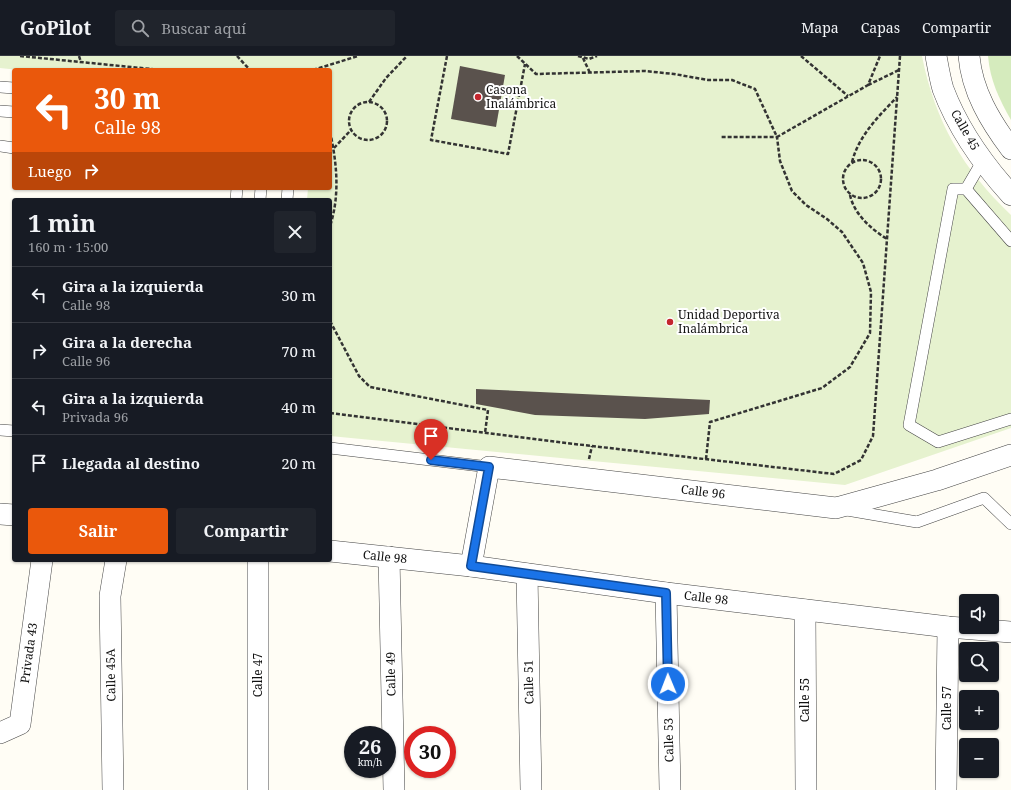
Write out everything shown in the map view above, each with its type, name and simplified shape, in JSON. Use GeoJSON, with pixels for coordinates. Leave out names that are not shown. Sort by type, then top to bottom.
{"type":"FeatureCollection","features":[{"type":"Feature","properties":{"kind":"street","name":"Calle 45"},"geometry":{"type":"LineString","coordinates":[[936,56],[943,88],[964,133],[1011,195]]}},
{"type":"Feature","properties":{"kind":"street"},"geometry":{"type":"LineString","coordinates":[[969,56],[977,93],[995,128],[1011,149]]}},
{"type":"Feature","properties":{"kind":"street","name":"Calle 96"},"geometry":{"type":"LineString","coordinates":[[489,467],[836,508],[937,480],[1011,455]]}},
{"type":"Feature","properties":{"kind":"street"},"geometry":{"type":"LineString","coordinates":[[471,566],[489,467]]}},
{"type":"Feature","properties":{"kind":"street"},"geometry":{"type":"LineString","coordinates":[[0,514],[12,515]]}},
{"type":"Feature","properties":{"kind":"street","name":"Calle 98"},"geometry":{"type":"LineString","coordinates":[[332,551],[471,566],[666,593],[805,610],[948,627],[1011,632]]}},
{"type":"Feature","properties":{"kind":"street","name":"Calle 49"},"geometry":{"type":"LineString","coordinates":[[389,557],[394,790]]}},
{"type":"Feature","properties":{"kind":"street","name":"Privada 43"},"geometry":{"type":"LineString","coordinates":[[0,733],[20,724],[42,562]]}},
{"type":"Feature","properties":{"kind":"street","name":"Calle 45A"},"geometry":{"type":"LineString","coordinates":[[113,790],[110,596],[116,562]]}},
{"type":"Feature","properties":{"kind":"street","name":"Calle 47"},"geometry":{"type":"LineString","coordinates":[[258,562],[258,790]]}},
{"type":"Feature","properties":{"kind":"street","name":"Calle 51"},"geometry":{"type":"LineString","coordinates":[[527,574],[531,790]]}},
{"type":"Feature","properties":{"kind":"street","name":"Calle 53"},"geometry":{"type":"LineString","coordinates":[[666,593],[670,790]]}},
{"type":"Feature","properties":{"kind":"street","name":"Calle 55"},"geometry":{"type":"LineString","coordinates":[[805,610],[806,790]]}},
{"type":"Feature","properties":{"kind":"street","name":"Calle 57"},"geometry":{"type":"LineString","coordinates":[[946,790],[948,627]]}},
{"type":"Feature","properties":{"kind":"lane"},"geometry":{"type":"LineString","coordinates":[[0,87],[12,88]]}},
{"type":"Feature","properties":{"kind":"lane"},"geometry":{"type":"LineString","coordinates":[[0,111],[12,112]]}},
{"type":"Feature","properties":{"kind":"lane"},"geometry":{"type":"LineString","coordinates":[[0,146],[12,148]]}},
{"type":"Feature","properties":{"kind":"lane"},"geometry":{"type":"LineString","coordinates":[[966,189],[983,160]]}},
{"type":"Feature","properties":{"kind":"lane"},"geometry":{"type":"LineString","coordinates":[[1011,241],[966,189],[953,189],[909,425],[938,442],[1011,419]]}},
{"type":"Feature","properties":{"kind":"lane"},"geometry":{"type":"LineString","coordinates":[[0,430],[12,431]]}},
{"type":"Feature","properties":{"kind":"lane"},"geometry":{"type":"LineString","coordinates":[[332,448],[489,467]]}},
{"type":"Feature","properties":{"kind":"lane"},"geometry":{"type":"LineString","coordinates":[[836,508],[917,522],[984,498],[1011,524]]}},
{"type":"Feature","properties":{"kind":"path"},"geometry":{"type":"LineString","coordinates":[[20,56],[141,68]]}},
{"type":"Feature","properties":{"kind":"path"},"geometry":{"type":"LineString","coordinates":[[79,56],[81,62]]}},
{"type":"Feature","properties":{"kind":"path"},"geometry":{"type":"LineString","coordinates":[[237,56],[248,68]]}},
{"type":"Feature","properties":{"kind":"path"},"geometry":{"type":"LineString","coordinates":[[319,68],[358,56]]}},
{"type":"Feature","properties":{"kind":"path"},"geometry":{"type":"LineString","coordinates":[[369,102],[386,78],[407,56]]}},
{"type":"Feature","properties":{"kind":"path"},"geometry":{"type":"LineString","coordinates":[[447,56],[431,140],[508,154],[525,64]]}},
{"type":"Feature","properties":{"kind":"path"},"geometry":{"type":"LineString","coordinates":[[517,56],[536,74],[645,71],[708,80],[732,80],[755,89],[778,137],[780,161],[792,191],[806,205],[827,219],[842,232],[863,262],[871,292],[870,333],[850,367],[822,388],[710,422],[706,459]]}},
{"type":"Feature","properties":{"kind":"path"},"geometry":{"type":"LineString","coordinates":[[578,56],[589,59],[597,56]]}},
{"type":"Feature","properties":{"kind":"path"},"geometry":{"type":"LineString","coordinates":[[801,56],[848,96]]}},
{"type":"Feature","properties":{"kind":"path"},"geometry":{"type":"LineString","coordinates":[[868,86],[880,56]]}},
{"type":"Feature","properties":{"kind":"path"},"geometry":{"type":"LineString","coordinates":[[332,413],[485,433],[834,474],[861,460],[874,436],[900,56]]}},
{"type":"Feature","properties":{"kind":"path"},"geometry":{"type":"LineString","coordinates":[[583,58],[590,73]]}},
{"type":"Feature","properties":{"kind":"path"},"geometry":{"type":"LineString","coordinates":[[720,137],[778,137],[848,96],[899,70]]}},
{"type":"Feature","properties":{"kind":"path"},"geometry":{"type":"LineString","coordinates":[[852,163],[858,145],[868,130],[897,97]]}},
{"type":"Feature","properties":{"kind":"path"},"geometry":{"type":"LineString","coordinates":[[369,102],[378,105],[386,114],[386,127],[383,132],[373,139],[366,140],[360,138],[351,130],[349,118],[352,112],[360,104],[369,102]]}},
{"type":"Feature","properties":{"kind":"path"},"geometry":{"type":"LineString","coordinates":[[334,149],[351,130]]}},
{"type":"Feature","properties":{"kind":"path"},"geometry":{"type":"LineString","coordinates":[[332,140],[337,184],[332,214]]}},
{"type":"Feature","properties":{"kind":"path"},"geometry":{"type":"LineString","coordinates":[[850,195],[861,199],[873,196],[880,186],[882,179],[877,167],[872,162],[865,160],[852,163],[847,167],[843,178],[843,185],[850,195],[851,202],[862,218],[876,232],[887,239]]}},
{"type":"Feature","properties":{"kind":"path"},"geometry":{"type":"LineString","coordinates":[[332,325],[359,376],[370,387],[488,410],[485,433]]}},
{"type":"Feature","properties":{"kind":"green space","name":"Unidad Deportiva Inalámbrica"},"geometry":{"type":"Polygon","coordinates":[[[0,56],[922,56],[935,102],[953,143],[979,180],[1011,215],[1011,428],[845,485],[332,436],[332,198],[307,198],[308,190],[332,190],[332,68],[12,68],[12,69],[0,68],[0,56]]]}},
{"type":"Feature","properties":{"kind":"green space"},"geometry":{"type":"Polygon","coordinates":[[[988,56],[1011,56],[1011,120],[996,89],[988,56]]]}},
{"type":"Feature","properties":{"kind":"building","name":"Casona Inalámbrica"},"geometry":{"type":"Polygon","coordinates":[[[460,66],[505,75],[496,127],[451,119],[460,66]]]}},
{"type":"Feature","properties":{"kind":"building"},"geometry":{"type":"Polygon","coordinates":[[[476,389],[710,400],[709,414],[645,419],[535,415],[476,404],[476,389]]]}},
{"type":"Feature","properties":{"kind":"place","name":"Casona Inalámbrica"},"geometry":{"type":"Point","coordinates":[478,97]}},
{"type":"Feature","properties":{"kind":"place","name":"Unidad Deportiva Inalámbrica"},"geometry":{"type":"Point","coordinates":[670,322]}},
{"type":"Feature","properties":{"kind":"route"},"geometry":{"type":"LineString","coordinates":[[431,460],[489,467],[471,566],[666,593],[668,684]]}}]}
